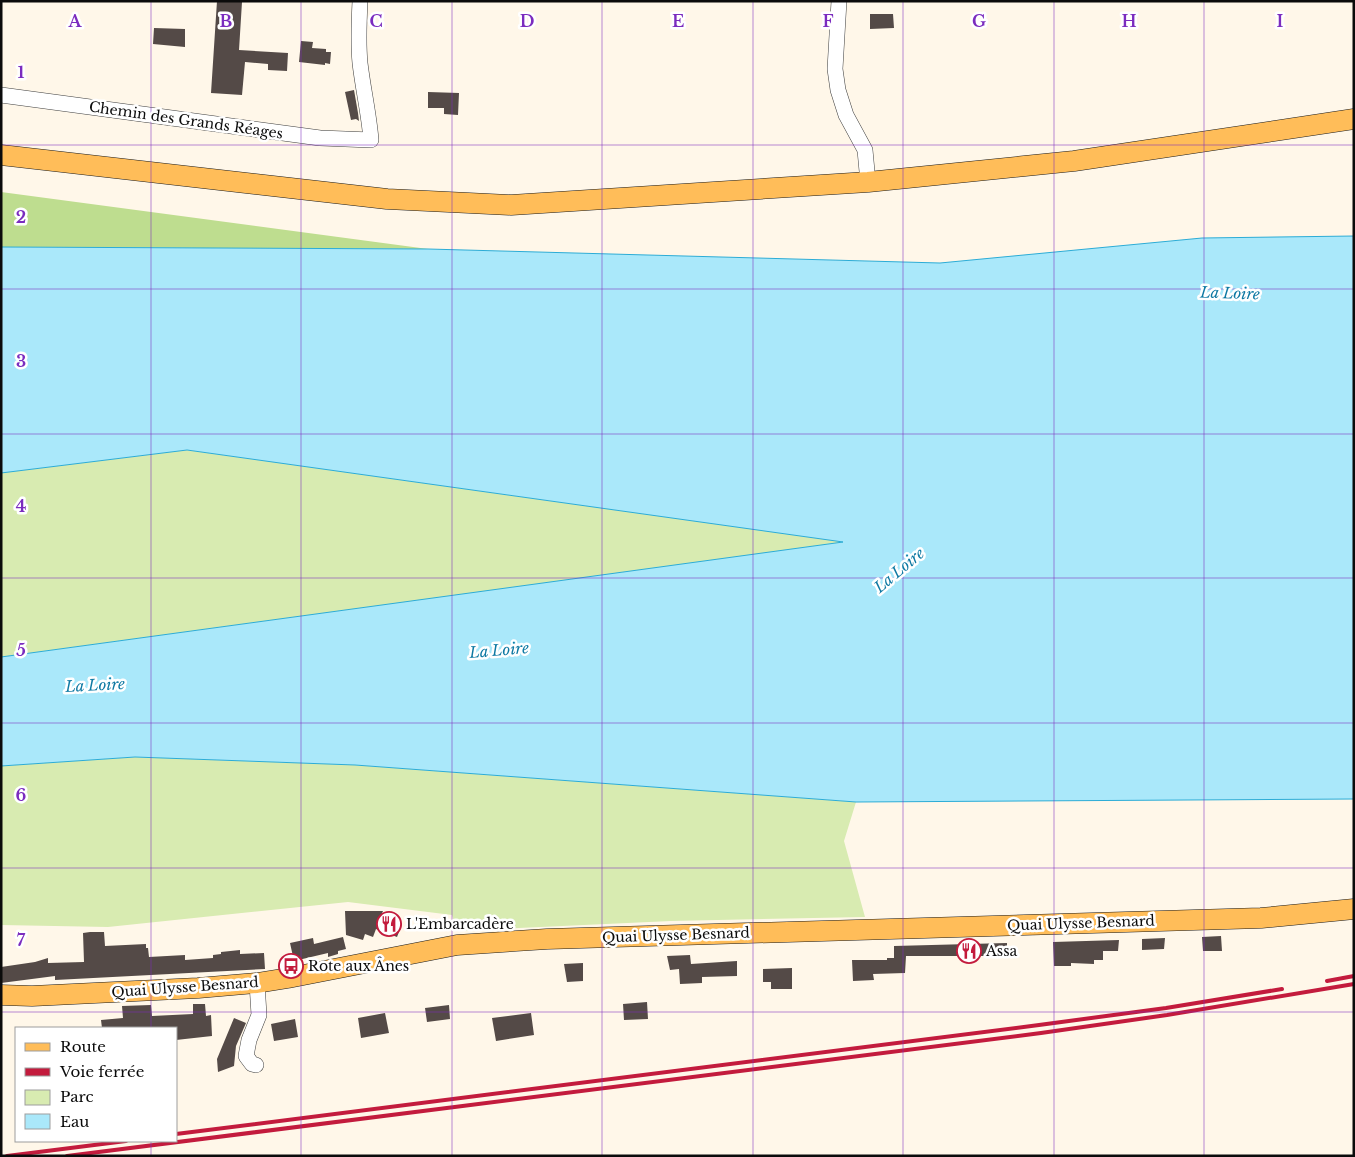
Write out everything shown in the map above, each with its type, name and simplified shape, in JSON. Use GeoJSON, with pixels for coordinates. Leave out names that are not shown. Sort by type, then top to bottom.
{"type":"FeatureCollection","features":[{"type":"Feature","properties":{"kind":"main road"},"geometry":{"type":"LineString","coordinates":[[1,155],[387,199],[511,204],[868,182],[1074,161],[1354,119]]}},
{"type":"Feature","properties":{"kind":"main road","name":"Quai Ulysse Besnard"},"geometry":{"type":"LineString","coordinates":[[1,995],[32,996],[198,988],[257,982],[288,978],[457,945],[557,939],[1261,918],[1354,910]]}},
{"type":"Feature","properties":{"kind":"street","name":"Chemin des Grands Réages"},"geometry":{"type":"LineString","coordinates":[[1,95],[320,138],[371,140],[360,64],[360,1]]}},
{"type":"Feature","properties":{"kind":"street"},"geometry":{"type":"LineString","coordinates":[[839,1],[836,69],[838,90],[846,115],[866,150],[868,182]]}},
{"type":"Feature","properties":{"kind":"street"},"geometry":{"type":"LineString","coordinates":[[256,1065],[252,1064],[246,1056],[249,1040],[259,1015],[257,982]]}},
{"type":"Feature","properties":{"kind":"green space"},"geometry":{"type":"Polygon","coordinates":[[[1,192],[428,249],[1,247],[1,192]]]}},
{"type":"Feature","properties":{"kind":"green space"},"geometry":{"type":"Polygon","coordinates":[[[187,450],[845,542],[1,657],[1,473],[187,450]]]}},
{"type":"Feature","properties":{"kind":"green space"},"geometry":{"type":"Polygon","coordinates":[[[135,757],[355,765],[856,802],[844,841],[865,917],[671,921],[457,931],[452,915],[348,902],[108,927],[1,925],[1,766],[135,757]]]}},
{"type":"Feature","properties":{"kind":"water","name":"La Loire"},"geometry":{"type":"Polygon","coordinates":[[[1354,236],[1354,799],[856,802],[355,765],[135,757],[1,766],[1,657],[843,542],[187,450],[1,473],[1,247],[428,249],[940,263],[1202,238],[1354,236]]]}},
{"type":"Feature","properties":{"kind":"building"},"geometry":{"type":"Polygon","coordinates":[[[217,1],[242,2],[239,50],[288,53],[287,71],[268,70],[268,64],[245,62],[242,95],[211,93],[217,1]]]}},
{"type":"Feature","properties":{"kind":"building"},"geometry":{"type":"Polygon","coordinates":[[[870,14],[893,14],[894,28],[870,29],[870,14]]]}},
{"type":"Feature","properties":{"kind":"building"},"geometry":{"type":"Polygon","coordinates":[[[154,28],[185,29],[185,47],[153,44],[154,28]]]}},
{"type":"Feature","properties":{"kind":"building"},"geometry":{"type":"Polygon","coordinates":[[[301,41],[313,42],[312,48],[326,49],[326,52],[331,52],[330,64],[299,62],[301,41]]]}},
{"type":"Feature","properties":{"kind":"building"},"geometry":{"type":"Polygon","coordinates":[[[354,90],[359,121],[356,119],[351,120],[345,92],[354,90]]]}},
{"type":"Feature","properties":{"kind":"building"},"geometry":{"type":"Polygon","coordinates":[[[428,92],[459,93],[458,115],[444,114],[444,108],[428,108],[428,92]]]}},
{"type":"Feature","properties":{"kind":"building"},"geometry":{"type":"Polygon","coordinates":[[[345,911],[383,911],[381,916],[402,924],[397,937],[376,929],[373,937],[365,934],[363,940],[346,935],[345,911]]]}},
{"type":"Feature","properties":{"kind":"building"},"geometry":{"type":"Polygon","coordinates":[[[104,932],[105,946],[146,944],[149,957],[185,955],[185,960],[213,958],[213,955],[221,954],[221,952],[240,950],[240,954],[264,953],[265,969],[55,980],[55,976],[1,983],[1,967],[48,958],[48,963],[84,962],[83,933],[104,932]]]}},
{"type":"Feature","properties":{"kind":"building"},"geometry":{"type":"Polygon","coordinates":[[[1221,936],[1222,951],[1203,951],[1202,937],[1221,936]]]}},
{"type":"Feature","properties":{"kind":"building"},"geometry":{"type":"Polygon","coordinates":[[[343,937],[346,949],[338,951],[338,954],[328,957],[328,953],[294,961],[290,943],[313,938],[314,944],[343,937]]]}},
{"type":"Feature","properties":{"kind":"building"},"geometry":{"type":"Polygon","coordinates":[[[1165,938],[1164,949],[1142,950],[1142,939],[1165,938]]]}},
{"type":"Feature","properties":{"kind":"building"},"geometry":{"type":"Polygon","coordinates":[[[1119,940],[1118,951],[1103,951],[1103,960],[1094,960],[1094,964],[1071,963],[1071,966],[1054,966],[1053,942],[1119,940]]]}},
{"type":"Feature","properties":{"kind":"building"},"geometry":{"type":"Polygon","coordinates":[[[1007,943],[1007,956],[906,956],[905,973],[873,974],[874,980],[853,981],[852,960],[887,960],[887,958],[894,958],[894,946],[1007,943]]]}},
{"type":"Feature","properties":{"kind":"building"},"geometry":{"type":"Polygon","coordinates":[[[690,955],[691,964],[737,961],[737,976],[702,977],[702,983],[680,984],[679,969],[670,970],[667,956],[690,955]]]}},
{"type":"Feature","properties":{"kind":"building"},"geometry":{"type":"Polygon","coordinates":[[[583,963],[583,981],[567,982],[564,964],[583,963]]]}},
{"type":"Feature","properties":{"kind":"building"},"geometry":{"type":"Polygon","coordinates":[[[792,968],[792,989],[771,989],[771,982],[763,982],[763,969],[792,968]]]}},
{"type":"Feature","properties":{"kind":"building"},"geometry":{"type":"Polygon","coordinates":[[[647,1002],[648,1019],[624,1020],[623,1004],[647,1002]]]}},
{"type":"Feature","properties":{"kind":"building"},"geometry":{"type":"Polygon","coordinates":[[[193,1004],[205,1004],[206,1016],[211,1015],[212,1036],[178,1040],[178,1027],[102,1027],[101,1020],[123,1018],[122,1006],[151,1005],[152,1016],[193,1014],[193,1004]]]}},
{"type":"Feature","properties":{"kind":"building"},"geometry":{"type":"Polygon","coordinates":[[[449,1005],[450,1019],[427,1022],[425,1008],[449,1005]]]}},
{"type":"Feature","properties":{"kind":"building"},"geometry":{"type":"Polygon","coordinates":[[[385,1013],[389,1033],[361,1038],[358,1018],[385,1013]]]}},
{"type":"Feature","properties":{"kind":"building"},"geometry":{"type":"Polygon","coordinates":[[[531,1013],[534,1035],[496,1041],[492,1018],[531,1013]]]}},
{"type":"Feature","properties":{"kind":"building"},"geometry":{"type":"Polygon","coordinates":[[[234,1018],[246,1023],[236,1046],[234,1066],[218,1072],[217,1059],[234,1018]]]}},
{"type":"Feature","properties":{"kind":"building"},"geometry":{"type":"Polygon","coordinates":[[[295,1019],[298,1037],[274,1041],[271,1024],[295,1019]]]}},
{"type":"Feature","properties":{"kind":"railway"},"geometry":{"type":"LineString","coordinates":[[1327,981],[1354,976]]}},
{"type":"Feature","properties":{"kind":"railway"},"geometry":{"type":"LineString","coordinates":[[178,1142],[1041,1033],[1167,1015],[1354,984]]}},
{"type":"Feature","properties":{"kind":"railway"},"geometry":{"type":"LineString","coordinates":[[178,1134],[1039,1025],[1166,1008],[1282,989]]}},
{"type":"Feature","properties":{"kind":"railway"},"geometry":{"type":"LineString","coordinates":[[7,1156],[118,1142]]}},
{"type":"Feature","properties":{"kind":"railway"},"geometry":{"type":"LineString","coordinates":[[67,1156],[178,1142]]}},
{"type":"Feature","properties":{"kind":"place","name":"L'Embarcadère"},"geometry":{"type":"Point","coordinates":[389,924]}},
{"type":"Feature","properties":{"kind":"place","name":"Assa"},"geometry":{"type":"Point","coordinates":[969,951]}},
{"type":"Feature","properties":{"kind":"place","name":"Rote aux Ânes"},"geometry":{"type":"Point","coordinates":[291,966]}}]}
